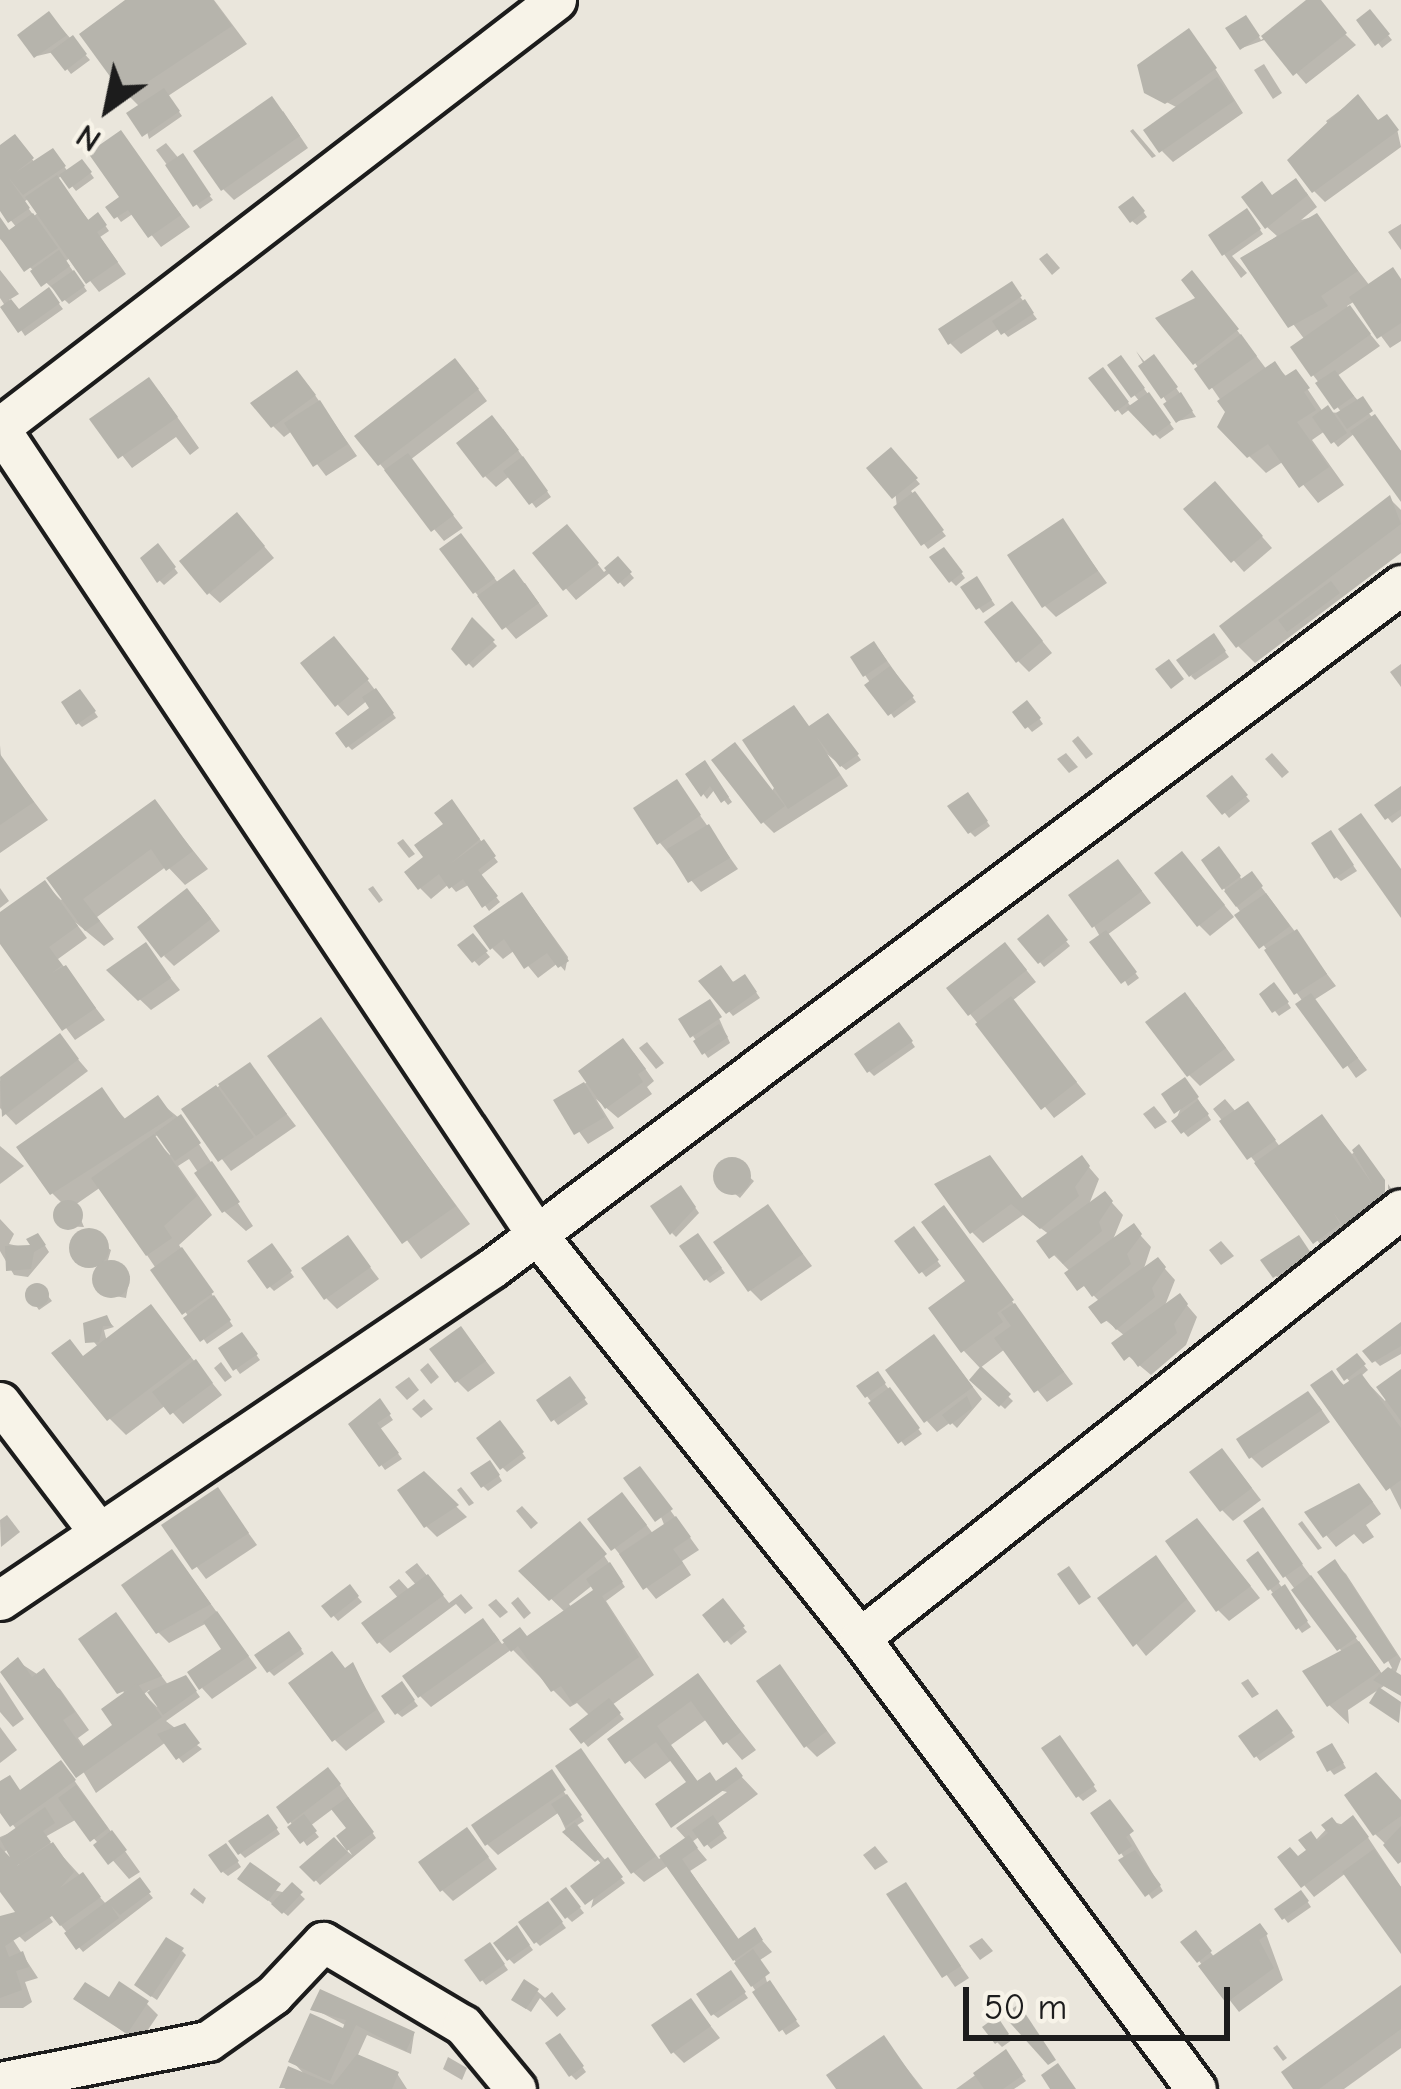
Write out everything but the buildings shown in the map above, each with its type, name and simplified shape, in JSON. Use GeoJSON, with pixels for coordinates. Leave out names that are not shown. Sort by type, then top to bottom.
{"type":"FeatureCollection","features":[{"type":"Feature","properties":{"kind":"street"},"geometry":{"type":"LineString","coordinates":[[556,0],[0,428],[536,1232],[860,1638],[1196,2089]]}},
{"type":"Feature","properties":{"kind":"street"},"geometry":{"type":"LineString","coordinates":[[0,1600],[385,1343],[1179,759],[1401,585]]}},
{"type":"Feature","properties":{"kind":"street"},"geometry":{"type":"LineString","coordinates":[[860,1638],[1401,1209]]}},
{"type":"Feature","properties":{"kind":"street"},"geometry":{"type":"LineString","coordinates":[[0,1402],[98,1531]]}},
{"type":"Feature","properties":{"kind":"street"},"geometry":{"type":"LineString","coordinates":[[0,2082],[208,2041],[273,1995],[322,1942],[463,2025],[516,2089]]}}]}
